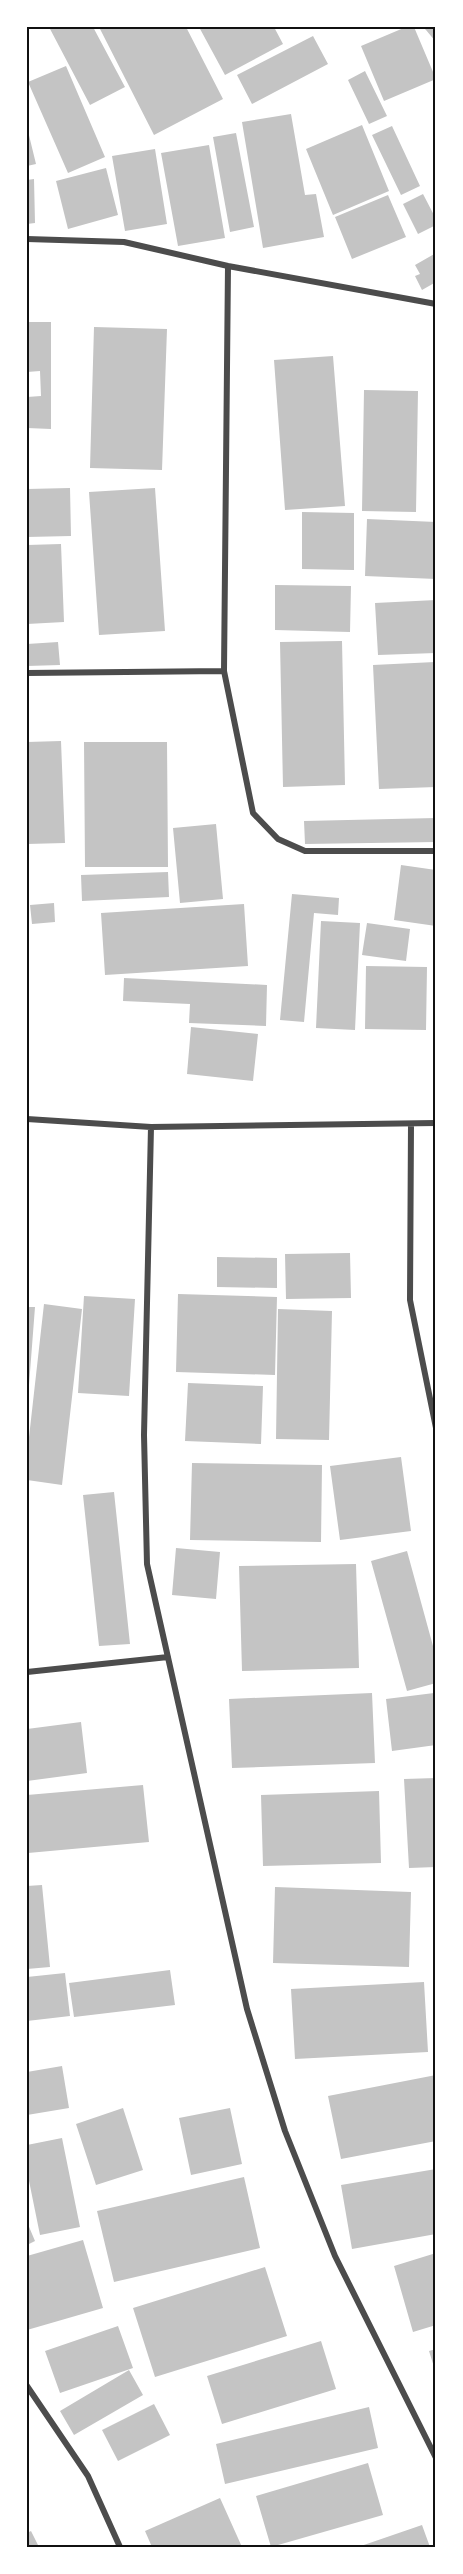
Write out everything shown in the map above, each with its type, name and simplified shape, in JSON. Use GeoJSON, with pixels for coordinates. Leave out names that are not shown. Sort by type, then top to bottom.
{"type":"FeatureCollection","features":[{"type":"Feature","properties":{"kind":"street"},"geometry":{"type":"LineString","coordinates":[[27,238],[124,242],[228,266],[436,304]]}},
{"type":"Feature","properties":{"kind":"street"},"geometry":{"type":"LineString","coordinates":[[228,266],[224,671],[253,813],[278,839],[305,851],[436,851]]}},
{"type":"Feature","properties":{"kind":"street"},"geometry":{"type":"LineString","coordinates":[[27,673],[224,671]]}},
{"type":"Feature","properties":{"kind":"street"},"geometry":{"type":"LineString","coordinates":[[27,1119],[151,1127],[436,1123]]}},
{"type":"Feature","properties":{"kind":"street"},"geometry":{"type":"LineString","coordinates":[[411,1124],[410,1300],[436,1428]]}},
{"type":"Feature","properties":{"kind":"street"},"geometry":{"type":"LineString","coordinates":[[151,1127],[144,1435],[147,1564],[247,2009],[285,2131],[335,2256],[436,2458]]}},
{"type":"Feature","properties":{"kind":"street"},"geometry":{"type":"LineString","coordinates":[[27,1672],[168,1657]]}},
{"type":"Feature","properties":{"kind":"street"},"geometry":{"type":"LineString","coordinates":[[27,2386],[88,2475],[120,2547]]}},
{"type":"Feature","properties":{"kind":"building"},"geometry":{"type":"Polygon","coordinates":[[[49,27],[93,27],[125,87],[90,105],[49,27]]]}},
{"type":"Feature","properties":{"kind":"building"},"geometry":{"type":"Polygon","coordinates":[[[99,27],[186,27],[223,99],[154,135],[99,27]]]}},
{"type":"Feature","properties":{"kind":"building"},"geometry":{"type":"Polygon","coordinates":[[[199,27],[274,27],[283,44],[225,75],[199,27]]]}},
{"type":"Feature","properties":{"kind":"building"},"geometry":{"type":"Polygon","coordinates":[[[406,27],[414,27],[436,79],[384,101],[361,46],[406,27]]]}},
{"type":"Feature","properties":{"kind":"building"},"geometry":{"type":"Polygon","coordinates":[[[423,27],[436,27],[436,42],[426,30],[423,27]]]}},
{"type":"Feature","properties":{"kind":"building"},"geometry":{"type":"Polygon","coordinates":[[[313,36],[328,64],[252,104],[237,75],[313,36]]]}},
{"type":"Feature","properties":{"kind":"building"},"geometry":{"type":"Polygon","coordinates":[[[66,66],[105,157],[68,173],[28,82],[66,66]]]}},
{"type":"Feature","properties":{"kind":"building"},"geometry":{"type":"Polygon","coordinates":[[[365,71],[387,116],[369,124],[348,80],[365,71]]]}},
{"type":"Feature","properties":{"kind":"building"},"geometry":{"type":"Polygon","coordinates":[[[291,114],[305,195],[316,194],[324,237],[263,248],[242,122],[291,114]]]}},
{"type":"Feature","properties":{"kind":"building"},"geometry":{"type":"Polygon","coordinates":[[[362,125],[389,191],[333,215],[306,149],[362,125]]]}},
{"type":"Feature","properties":{"kind":"building"},"geometry":{"type":"Polygon","coordinates":[[[392,126],[420,186],[401,195],[372,135],[392,126]]]}},
{"type":"Feature","properties":{"kind":"building"},"geometry":{"type":"Polygon","coordinates":[[[27,127],[36,164],[27,166],[27,127]]]}},
{"type":"Feature","properties":{"kind":"building"},"geometry":{"type":"Polygon","coordinates":[[[236,133],[254,227],[230,232],[213,137],[236,133]]]}},
{"type":"Feature","properties":{"kind":"building"},"geometry":{"type":"Polygon","coordinates":[[[209,145],[225,238],[178,246],[161,153],[209,145]]]}},
{"type":"Feature","properties":{"kind":"building"},"geometry":{"type":"Polygon","coordinates":[[[155,149],[167,224],[125,231],[112,156],[155,149]]]}},
{"type":"Feature","properties":{"kind":"building"},"geometry":{"type":"Polygon","coordinates":[[[106,168],[118,215],[68,229],[56,181],[106,168]]]}},
{"type":"Feature","properties":{"kind":"building"},"geometry":{"type":"Polygon","coordinates":[[[34,179],[35,223],[27,224],[27,180],[34,179]]]}},
{"type":"Feature","properties":{"kind":"building"},"geometry":{"type":"Polygon","coordinates":[[[423,194],[436,219],[436,225],[418,234],[403,204],[423,194]]]}},
{"type":"Feature","properties":{"kind":"building"},"geometry":{"type":"Polygon","coordinates":[[[388,195],[406,237],[352,259],[335,217],[388,195]]]}},
{"type":"Feature","properties":{"kind":"building"},"geometry":{"type":"Polygon","coordinates":[[[436,253],[436,282],[422,290],[415,276],[420,274],[415,265],[436,253]]]}},
{"type":"Feature","properties":{"kind":"building"},"geometry":{"type":"Polygon","coordinates":[[[27,322],[51,322],[51,429],[27,428],[27,397],[41,396],[40,371],[27,372],[27,322]]]}},
{"type":"Feature","properties":{"kind":"building"},"geometry":{"type":"Polygon","coordinates":[[[94,327],[167,329],[162,470],[90,468],[94,327]]]}},
{"type":"Feature","properties":{"kind":"building"},"geometry":{"type":"Polygon","coordinates":[[[333,356],[345,506],[285,510],[274,360],[333,356]]]}},
{"type":"Feature","properties":{"kind":"building"},"geometry":{"type":"Polygon","coordinates":[[[364,390],[418,391],[416,512],[362,511],[364,390]]]}},
{"type":"Feature","properties":{"kind":"building"},"geometry":{"type":"Polygon","coordinates":[[[70,488],[71,536],[27,537],[27,489],[70,488]]]}},
{"type":"Feature","properties":{"kind":"building"},"geometry":{"type":"Polygon","coordinates":[[[155,488],[165,631],[99,635],[89,492],[155,488]]]}},
{"type":"Feature","properties":{"kind":"building"},"geometry":{"type":"Polygon","coordinates":[[[302,512],[354,513],[354,570],[302,569],[302,512]]]}},
{"type":"Feature","properties":{"kind":"building"},"geometry":{"type":"Polygon","coordinates":[[[367,519],[436,522],[436,579],[365,576],[367,519]]]}},
{"type":"Feature","properties":{"kind":"building"},"geometry":{"type":"Polygon","coordinates":[[[61,544],[64,622],[27,624],[27,545],[61,544]]]}},
{"type":"Feature","properties":{"kind":"building"},"geometry":{"type":"Polygon","coordinates":[[[275,585],[351,586],[350,632],[275,630],[275,585]]]}},
{"type":"Feature","properties":{"kind":"building"},"geometry":{"type":"Polygon","coordinates":[[[436,600],[436,653],[378,655],[375,603],[436,600]]]}},
{"type":"Feature","properties":{"kind":"building"},"geometry":{"type":"Polygon","coordinates":[[[342,641],[345,785],[283,787],[280,642],[342,641]]]}},
{"type":"Feature","properties":{"kind":"building"},"geometry":{"type":"Polygon","coordinates":[[[58,642],[60,665],[27,666],[27,644],[58,642]]]}},
{"type":"Feature","properties":{"kind":"building"},"geometry":{"type":"Polygon","coordinates":[[[435,662],[436,787],[379,789],[373,665],[435,662]]]}},
{"type":"Feature","properties":{"kind":"building"},"geometry":{"type":"Polygon","coordinates":[[[61,741],[65,843],[27,844],[27,742],[61,741]]]}},
{"type":"Feature","properties":{"kind":"building"},"geometry":{"type":"Polygon","coordinates":[[[84,742],[167,742],[168,867],[85,867],[84,742]]]}},
{"type":"Feature","properties":{"kind":"building"},"geometry":{"type":"Polygon","coordinates":[[[436,818],[436,842],[305,844],[304,821],[436,818]]]}},
{"type":"Feature","properties":{"kind":"building"},"geometry":{"type":"Polygon","coordinates":[[[216,824],[223,899],[180,903],[173,828],[216,824]]]}},
{"type":"Feature","properties":{"kind":"building"},"geometry":{"type":"Polygon","coordinates":[[[401,865],[436,870],[436,926],[394,920],[401,865]]]}},
{"type":"Feature","properties":{"kind":"building"},"geometry":{"type":"Polygon","coordinates":[[[168,872],[169,897],[82,901],[81,875],[168,872]]]}},
{"type":"Feature","properties":{"kind":"building"},"geometry":{"type":"Polygon","coordinates":[[[292,894],[339,898],[338,915],[314,913],[304,1022],[280,1020],[292,894]]]}},
{"type":"Feature","properties":{"kind":"building"},"geometry":{"type":"Polygon","coordinates":[[[54,903],[55,922],[32,924],[30,905],[54,903]]]}},
{"type":"Feature","properties":{"kind":"building"},"geometry":{"type":"Polygon","coordinates":[[[244,904],[248,966],[105,975],[101,913],[244,904]]]}},
{"type":"Feature","properties":{"kind":"building"},"geometry":{"type":"Polygon","coordinates":[[[321,921],[360,923],[355,1030],[316,1028],[321,921]]]}},
{"type":"Feature","properties":{"kind":"building"},"geometry":{"type":"Polygon","coordinates":[[[367,923],[410,929],[406,961],[362,955],[367,923]]]}},
{"type":"Feature","properties":{"kind":"building"},"geometry":{"type":"Polygon","coordinates":[[[366,966],[427,967],[426,1030],[365,1029],[366,966]]]}},
{"type":"Feature","properties":{"kind":"building"},"geometry":{"type":"Polygon","coordinates":[[[124,978],[267,985],[266,1026],[189,1023],[190,1004],[123,1001],[124,978]]]}},
{"type":"Feature","properties":{"kind":"building"},"geometry":{"type":"Polygon","coordinates":[[[191,1027],[258,1034],[253,1081],[187,1074],[191,1027]]]}},
{"type":"Feature","properties":{"kind":"building"},"geometry":{"type":"Polygon","coordinates":[[[350,1253],[351,1298],[286,1299],[285,1254],[350,1253]]]}},
{"type":"Feature","properties":{"kind":"building"},"geometry":{"type":"Polygon","coordinates":[[[217,1257],[277,1258],[277,1288],[217,1287],[217,1257]]]}},
{"type":"Feature","properties":{"kind":"building"},"geometry":{"type":"Polygon","coordinates":[[[178,1294],[277,1297],[275,1375],[176,1372],[178,1294]]]}},
{"type":"Feature","properties":{"kind":"building"},"geometry":{"type":"Polygon","coordinates":[[[84,1296],[135,1299],[129,1396],[78,1393],[84,1296]]]}},
{"type":"Feature","properties":{"kind":"building"},"geometry":{"type":"Polygon","coordinates":[[[44,1304],[82,1309],[62,1485],[27,1480],[27,1455],[44,1304]]]}},
{"type":"Feature","properties":{"kind":"building"},"geometry":{"type":"Polygon","coordinates":[[[27,1307],[35,1307],[29,1385],[27,1385],[27,1307]]]}},
{"type":"Feature","properties":{"kind":"building"},"geometry":{"type":"Polygon","coordinates":[[[278,1309],[332,1311],[329,1440],[276,1439],[278,1309]]]}},
{"type":"Feature","properties":{"kind":"building"},"geometry":{"type":"Polygon","coordinates":[[[188,1383],[263,1386],[261,1444],[185,1441],[188,1383]]]}},
{"type":"Feature","properties":{"kind":"building"},"geometry":{"type":"Polygon","coordinates":[[[401,1457],[411,1531],[340,1540],[330,1466],[401,1457]]]}},
{"type":"Feature","properties":{"kind":"building"},"geometry":{"type":"Polygon","coordinates":[[[192,1463],[322,1465],[321,1542],[190,1540],[192,1463]]]}},
{"type":"Feature","properties":{"kind":"building"},"geometry":{"type":"Polygon","coordinates":[[[114,1492],[130,1644],[99,1646],[83,1495],[114,1492]]]}},
{"type":"Feature","properties":{"kind":"building"},"geometry":{"type":"Polygon","coordinates":[[[176,1548],[220,1552],[216,1599],[172,1595],[176,1548]]]}},
{"type":"Feature","properties":{"kind":"building"},"geometry":{"type":"Polygon","coordinates":[[[407,1551],[436,1657],[436,1683],[407,1691],[371,1561],[407,1551]]]}},
{"type":"Feature","properties":{"kind":"building"},"geometry":{"type":"Polygon","coordinates":[[[356,1564],[359,1668],[242,1671],[239,1566],[356,1564]]]}},
{"type":"Feature","properties":{"kind":"building"},"geometry":{"type":"Polygon","coordinates":[[[372,1693],[375,1763],[232,1768],[229,1699],[372,1693]]]}},
{"type":"Feature","properties":{"kind":"building"},"geometry":{"type":"Polygon","coordinates":[[[434,1693],[436,1745],[392,1751],[386,1699],[434,1693]]]}},
{"type":"Feature","properties":{"kind":"building"},"geometry":{"type":"Polygon","coordinates":[[[81,1722],[87,1773],[27,1781],[27,1729],[81,1722]]]}},
{"type":"Feature","properties":{"kind":"building"},"geometry":{"type":"Polygon","coordinates":[[[436,1778],[436,1867],[409,1868],[404,1779],[436,1778]]]}},
{"type":"Feature","properties":{"kind":"building"},"geometry":{"type":"Polygon","coordinates":[[[143,1785],[149,1842],[28,1853],[27,1795],[143,1785]]]}},
{"type":"Feature","properties":{"kind":"building"},"geometry":{"type":"Polygon","coordinates":[[[379,1791],[381,1863],[263,1866],[261,1795],[379,1791]]]}},
{"type":"Feature","properties":{"kind":"building"},"geometry":{"type":"Polygon","coordinates":[[[42,1885],[50,1967],[27,1969],[27,1886],[42,1885]]]}},
{"type":"Feature","properties":{"kind":"building"},"geometry":{"type":"Polygon","coordinates":[[[275,1887],[411,1892],[409,1967],[273,1963],[275,1887]]]}},
{"type":"Feature","properties":{"kind":"building"},"geometry":{"type":"Polygon","coordinates":[[[170,1970],[175,2005],[74,2017],[69,1983],[170,1970]]]}},
{"type":"Feature","properties":{"kind":"building"},"geometry":{"type":"Polygon","coordinates":[[[65,1973],[70,2016],[27,2021],[27,1977],[65,1973]]]}},
{"type":"Feature","properties":{"kind":"building"},"geometry":{"type":"Polygon","coordinates":[[[424,1982],[428,2052],[295,2059],[291,1989],[424,1982]]]}},
{"type":"Feature","properties":{"kind":"building"},"geometry":{"type":"Polygon","coordinates":[[[62,2066],[69,2108],[27,2115],[27,2072],[62,2066]]]}},
{"type":"Feature","properties":{"kind":"building"},"geometry":{"type":"Polygon","coordinates":[[[436,2075],[436,2141],[341,2159],[328,2096],[436,2075]]]}},
{"type":"Feature","properties":{"kind":"building"},"geometry":{"type":"Polygon","coordinates":[[[123,2108],[143,2170],[96,2185],[76,2124],[123,2108]]]}},
{"type":"Feature","properties":{"kind":"building"},"geometry":{"type":"Polygon","coordinates":[[[230,2108],[242,2164],[191,2175],[179,2118],[230,2108]]]}},
{"type":"Feature","properties":{"kind":"building"},"geometry":{"type":"Polygon","coordinates":[[[62,2138],[80,2227],[40,2235],[27,2171],[27,2145],[62,2138]]]}},
{"type":"Feature","properties":{"kind":"building"},"geometry":{"type":"Polygon","coordinates":[[[436,2169],[436,2234],[352,2249],[341,2185],[436,2169]]]}},
{"type":"Feature","properties":{"kind":"building"},"geometry":{"type":"Polygon","coordinates":[[[244,2177],[260,2248],[114,2282],[97,2211],[244,2177]]]}},
{"type":"Feature","properties":{"kind":"building"},"geometry":{"type":"Polygon","coordinates":[[[27,2222],[35,2241],[27,2245],[27,2222]]]}},
{"type":"Feature","properties":{"kind":"building"},"geometry":{"type":"Polygon","coordinates":[[[83,2240],[103,2308],[27,2330],[27,2256],[83,2240]]]}},
{"type":"Feature","properties":{"kind":"building"},"geometry":{"type":"Polygon","coordinates":[[[436,2253],[436,2325],[413,2332],[394,2266],[436,2253]]]}},
{"type":"Feature","properties":{"kind":"building"},"geometry":{"type":"Polygon","coordinates":[[[265,2267],[287,2336],[155,2377],[133,2308],[265,2267]]]}},
{"type":"Feature","properties":{"kind":"building"},"geometry":{"type":"Polygon","coordinates":[[[118,2326],[133,2368],[60,2393],[45,2351],[118,2326]]]}},
{"type":"Feature","properties":{"kind":"building"},"geometry":{"type":"Polygon","coordinates":[[[321,2341],[336,2389],[222,2424],[207,2376],[321,2341]]]}},
{"type":"Feature","properties":{"kind":"building"},"geometry":{"type":"Polygon","coordinates":[[[436,2349],[436,2370],[435,2370],[429,2351],[436,2349]]]}},
{"type":"Feature","properties":{"kind":"building"},"geometry":{"type":"Polygon","coordinates":[[[129,2370],[143,2395],[74,2435],[60,2411],[129,2370]]]}},
{"type":"Feature","properties":{"kind":"building"},"geometry":{"type":"Polygon","coordinates":[[[154,2404],[170,2435],[118,2461],[102,2430],[154,2404]]]}},
{"type":"Feature","properties":{"kind":"building"},"geometry":{"type":"Polygon","coordinates":[[[369,2407],[378,2448],[225,2484],[216,2444],[369,2407]]]}},
{"type":"Feature","properties":{"kind":"building"},"geometry":{"type":"Polygon","coordinates":[[[368,2463],[383,2515],[271,2547],[256,2496],[368,2463]]]}},
{"type":"Feature","properties":{"kind":"building"},"geometry":{"type":"Polygon","coordinates":[[[220,2498],[242,2547],[152,2547],[145,2531],[220,2498]]]}},
{"type":"Feature","properties":{"kind":"building"},"geometry":{"type":"Polygon","coordinates":[[[422,2525],[430,2547],[358,2547],[422,2525]]]}},
{"type":"Feature","properties":{"kind":"building"},"geometry":{"type":"Polygon","coordinates":[[[31,2531],[39,2547],[27,2547],[27,2533],[31,2531]]]}}]}
